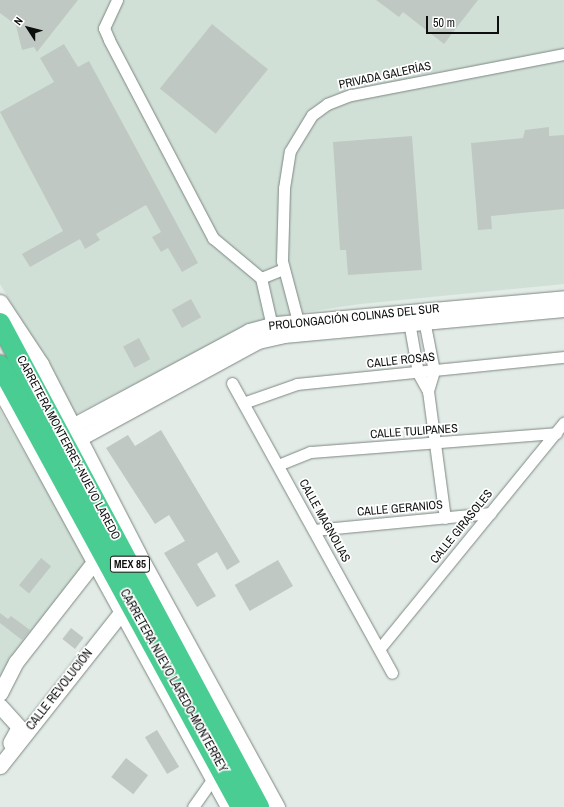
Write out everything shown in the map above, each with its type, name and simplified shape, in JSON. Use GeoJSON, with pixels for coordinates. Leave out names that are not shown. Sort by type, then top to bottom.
{"type":"FeatureCollection","features":[{"type":"Feature","properties":{"kind":"highway","name":"CARRETERA MONTERREY-NUEVO LAREDO"},"geometry":{"type":"LineString","coordinates":[[7,323],[53,420],[259,807]]}},
{"type":"Feature","properties":{"kind":"highway","name":"CARRETERA NUEVO LAREDO-MONTERREY"},"geometry":{"type":"LineString","coordinates":[[0,365],[241,807]]}},
{"type":"Feature","properties":{"kind":"highway"},"geometry":{"type":"LineString","coordinates":[[94,495],[138,553]]}},
{"type":"Feature","properties":{"kind":"highway"},"geometry":{"type":"LineString","coordinates":[[216,784],[229,807]]}},
{"type":"Feature","properties":{"kind":"street"},"geometry":{"type":"LineString","coordinates":[[117,0],[106,19],[104,28],[109,40],[213,238],[261,278],[273,331]]}},
{"type":"Feature","properties":{"kind":"street","name":"PRIVADA GALERÍAS"},"geometry":{"type":"LineString","coordinates":[[300,328],[283,269],[286,164],[297,135],[319,109],[351,94],[564,54]]}},
{"type":"Feature","properties":{"kind":"street"},"geometry":{"type":"LineString","coordinates":[[261,278],[283,269]]}},
{"type":"Feature","properties":{"kind":"street","name":"PROLONGACIÓN COLINAS DEL SUR"},"geometry":{"type":"LineString","coordinates":[[416,318],[564,298]]}},
{"type":"Feature","properties":{"kind":"street"},"geometry":{"type":"LineString","coordinates":[[0,302],[7,323],[41,364],[138,553],[277,807]]}},
{"type":"Feature","properties":{"kind":"street","name":"PROLONGACIÓN COLINAS DEL SUR"},"geometry":{"type":"LineString","coordinates":[[76,432],[223,344],[273,331],[416,318],[564,309]]}},
{"type":"Feature","properties":{"kind":"street"},"geometry":{"type":"LineString","coordinates":[[416,318],[434,371],[428,391]]}},
{"type":"Feature","properties":{"kind":"street"},"geometry":{"type":"LineString","coordinates":[[416,318],[418,373],[428,391],[445,518]]}},
{"type":"Feature","properties":{"kind":"street","name":"CALLE ROSAS"},"geometry":{"type":"LineString","coordinates":[[243,403],[297,384],[418,373],[564,357]]}},
{"type":"Feature","properties":{"kind":"street","name":"CALLE MAGNOLIAS"},"geometry":{"type":"LineString","coordinates":[[232,383],[380,648],[392,673]]}},
{"type":"Feature","properties":{"kind":"street"},"geometry":{"type":"LineString","coordinates":[[0,390],[94,562],[120,614],[216,784],[194,807]]}},
{"type":"Feature","properties":{"kind":"street","name":"CALLE GIRASOLES"},"geometry":{"type":"LineString","coordinates":[[380,648],[564,422]]}},
{"type":"Feature","properties":{"kind":"street","name":"CALLE TULIPANES"},"geometry":{"type":"LineString","coordinates":[[278,464],[310,452],[435,444],[556,433]]}},
{"type":"Feature","properties":{"kind":"street","name":"CALLE GERANIOS"},"geometry":{"type":"LineString","coordinates":[[314,530],[490,513]]}},
{"type":"Feature","properties":{"kind":"street"},"geometry":{"type":"LineString","coordinates":[[0,693],[16,662],[94,562]]}},
{"type":"Feature","properties":{"kind":"street","name":"CALLE REVOLUCIÓN"},"geometry":{"type":"LineString","coordinates":[[2,763],[120,614]]}},
{"type":"Feature","properties":{"kind":"street"},"geometry":{"type":"LineString","coordinates":[[0,706],[19,726],[4,754],[2,763]]}},
{"type":"Feature","properties":{"kind":"shaded area"},"geometry":{"type":"Polygon","coordinates":[[[0,0],[564,0],[564,284],[360,304],[287,315],[245,327],[76,414],[0,284],[0,0]]]}},
{"type":"Feature","properties":{"kind":"shaded area"},"geometry":{"type":"Polygon","coordinates":[[[0,410],[87,561],[0,682],[0,410]]]}},
{"type":"Feature","properties":{"kind":"building"},"geometry":{"type":"Polygon","coordinates":[[[0,0],[78,0],[37,52],[34,47],[22,50],[16,25],[0,13],[0,0]]]}},
{"type":"Feature","properties":{"kind":"building"},"geometry":{"type":"Polygon","coordinates":[[[376,0],[478,0],[444,44],[403,12],[399,17],[376,0]]]}},
{"type":"Feature","properties":{"kind":"building"},"geometry":{"type":"Polygon","coordinates":[[[212,24],[268,69],[216,134],[160,89],[212,24]]]}},
{"type":"Feature","properties":{"kind":"building"},"geometry":{"type":"Polygon","coordinates":[[[64,44],[78,67],[89,61],[198,263],[182,272],[168,248],[161,252],[152,237],[161,232],[146,205],[96,234],[100,240],[85,249],[80,239],[30,267],[22,254],[63,231],[0,112],[54,82],[40,58],[64,44]]]}},
{"type":"Feature","properties":{"kind":"building"},"geometry":{"type":"Polygon","coordinates":[[[549,127],[549,136],[564,135],[564,209],[491,216],[492,229],[478,230],[471,143],[523,138],[525,130],[549,127]]]}},
{"type":"Feature","properties":{"kind":"building"},"geometry":{"type":"Polygon","coordinates":[[[412,136],[422,270],[348,275],[346,250],[340,250],[333,142],[412,136]]]}},
{"type":"Feature","properties":{"kind":"building"},"geometry":{"type":"Polygon","coordinates":[[[191,299],[201,317],[182,328],[172,310],[191,299]]]}},
{"type":"Feature","properties":{"kind":"building"},"geometry":{"type":"Polygon","coordinates":[[[139,338],[150,359],[134,368],[123,346],[139,338]]]}},
{"type":"Feature","properties":{"kind":"building"},"geometry":{"type":"Polygon","coordinates":[[[161,430],[240,562],[227,570],[217,552],[197,564],[216,596],[197,607],[164,553],[185,541],[169,515],[155,524],[106,448],[128,435],[135,446],[161,430]]]}},
{"type":"Feature","properties":{"kind":"building"},"geometry":{"type":"Polygon","coordinates":[[[41,558],[51,566],[29,593],[19,585],[41,558]]]}},
{"type":"Feature","properties":{"kind":"building"},"geometry":{"type":"Polygon","coordinates":[[[278,560],[293,586],[250,611],[235,585],[278,560]]]}},
{"type":"Feature","properties":{"kind":"building"},"geometry":{"type":"Polygon","coordinates":[[[0,613],[8,619],[11,616],[30,630],[22,640],[0,623],[0,613]]]}},
{"type":"Feature","properties":{"kind":"building"},"geometry":{"type":"Polygon","coordinates":[[[71,628],[84,638],[75,649],[62,639],[71,628]]]}},
{"type":"Feature","properties":{"kind":"building"},"geometry":{"type":"Polygon","coordinates":[[[157,730],[179,767],[167,774],[145,737],[157,730]]]}},
{"type":"Feature","properties":{"kind":"building"},"geometry":{"type":"Polygon","coordinates":[[[126,758],[148,775],[133,794],[111,777],[126,758]]]}}]}
